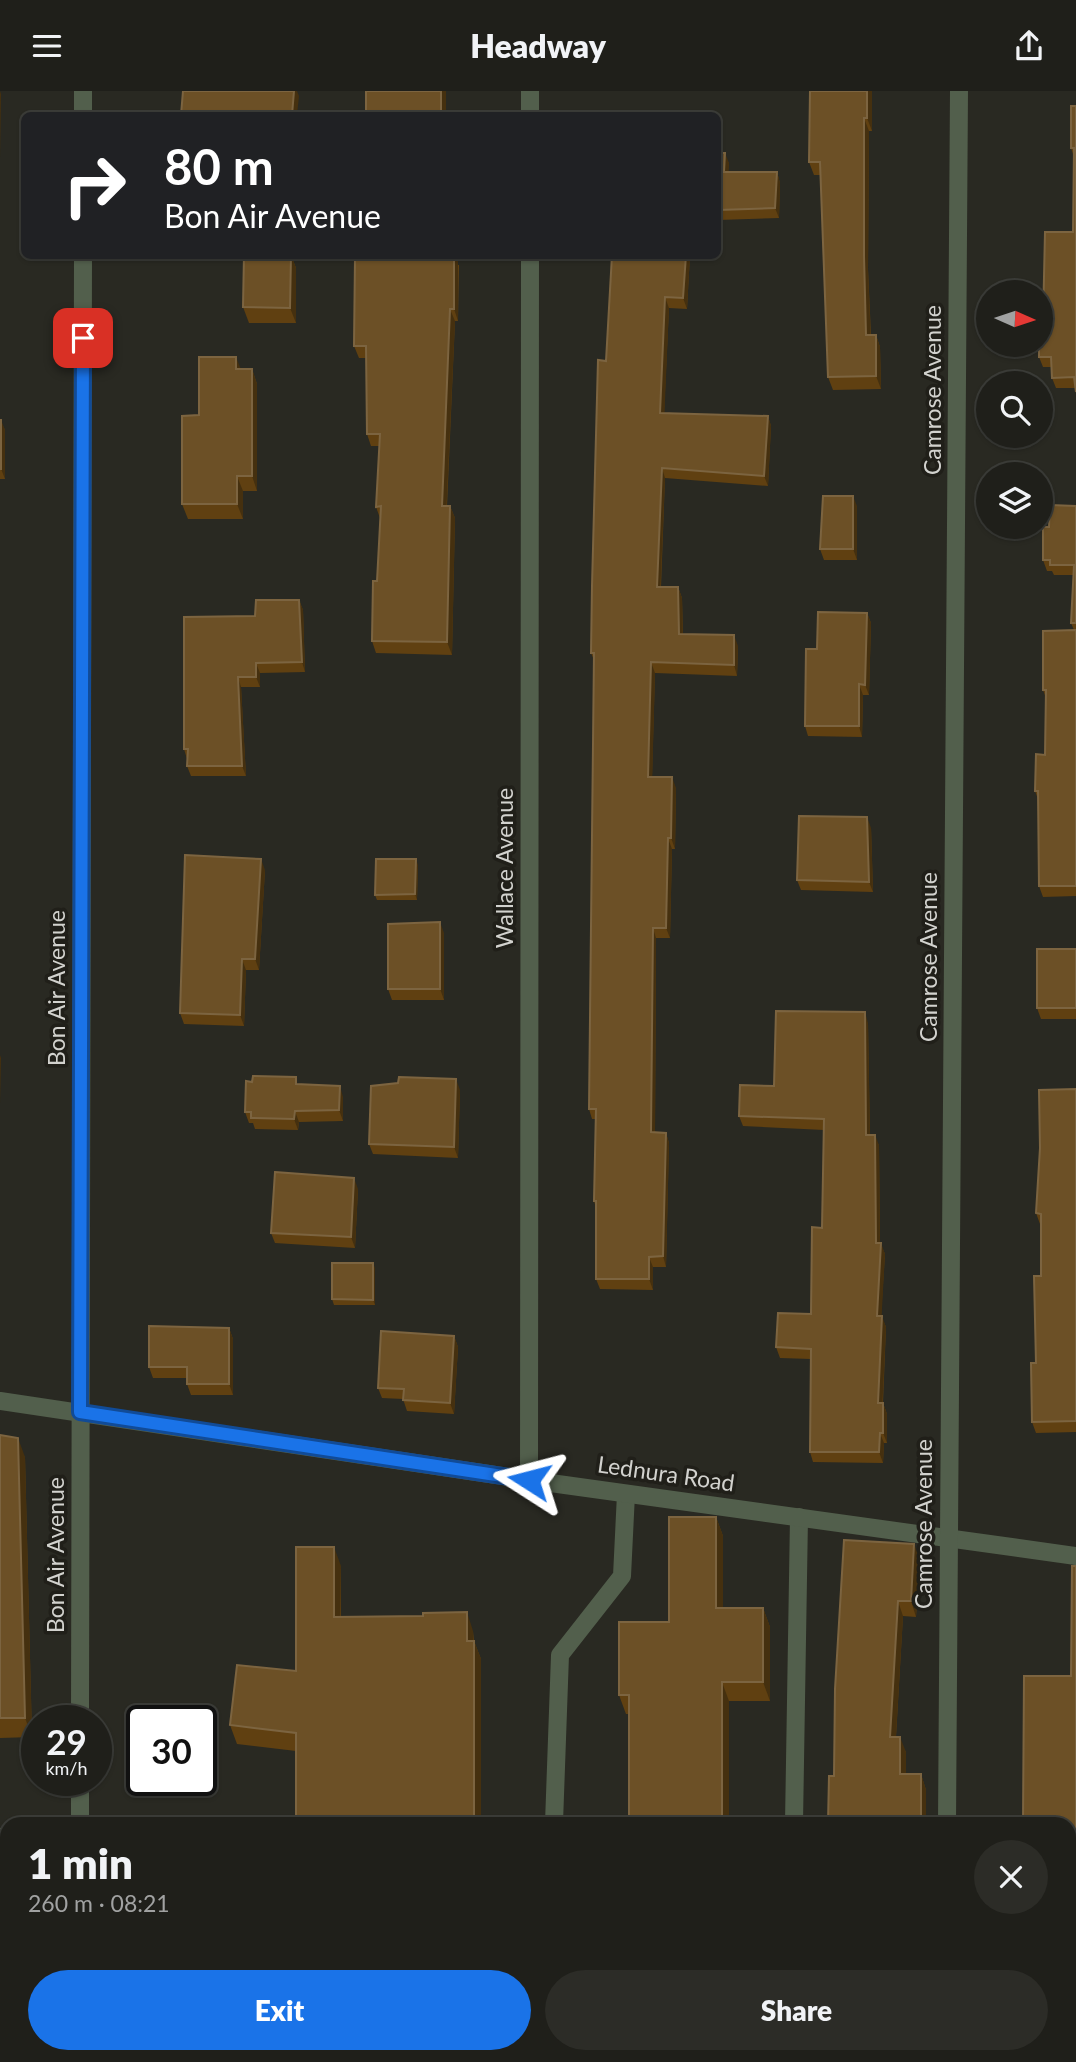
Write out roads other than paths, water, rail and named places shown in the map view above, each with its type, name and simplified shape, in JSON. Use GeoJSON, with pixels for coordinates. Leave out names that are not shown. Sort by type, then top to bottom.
{"type":"FeatureCollection","features":[{"type":"Feature","properties":{"kind":"street"},"geometry":{"type":"LineString","coordinates":[[83,91],[83,112]]}},
{"type":"Feature","properties":{"kind":"street"},"geometry":{"type":"LineString","coordinates":[[530,91],[530,112]]}},
{"type":"Feature","properties":{"kind":"street","name":"Camrose Avenue"},"geometry":{"type":"LineString","coordinates":[[947,1817],[960,91]]}},
{"type":"Feature","properties":{"kind":"street","name":"Bon Air Avenue"},"geometry":{"type":"LineString","coordinates":[[80,1705],[83,259]]}},
{"type":"Feature","properties":{"kind":"street","name":"Wallace Avenue"},"geometry":{"type":"LineString","coordinates":[[529,1480],[530,259]]}},
{"type":"Feature","properties":{"kind":"street","name":"Lednura Road"},"geometry":{"type":"LineString","coordinates":[[0,1401],[529,1480],[1076,1556]]}},
{"type":"Feature","properties":{"kind":"street"},"geometry":{"type":"LineString","coordinates":[[554,1817],[560,1655],[622,1576],[626,1493]]}},
{"type":"Feature","properties":{"kind":"street"},"geometry":{"type":"LineString","coordinates":[[794,1817],[799,1517]]}},
{"type":"Feature","properties":{"kind":"street"},"geometry":{"type":"LineString","coordinates":[[80,1796],[80,1817]]}}]}
